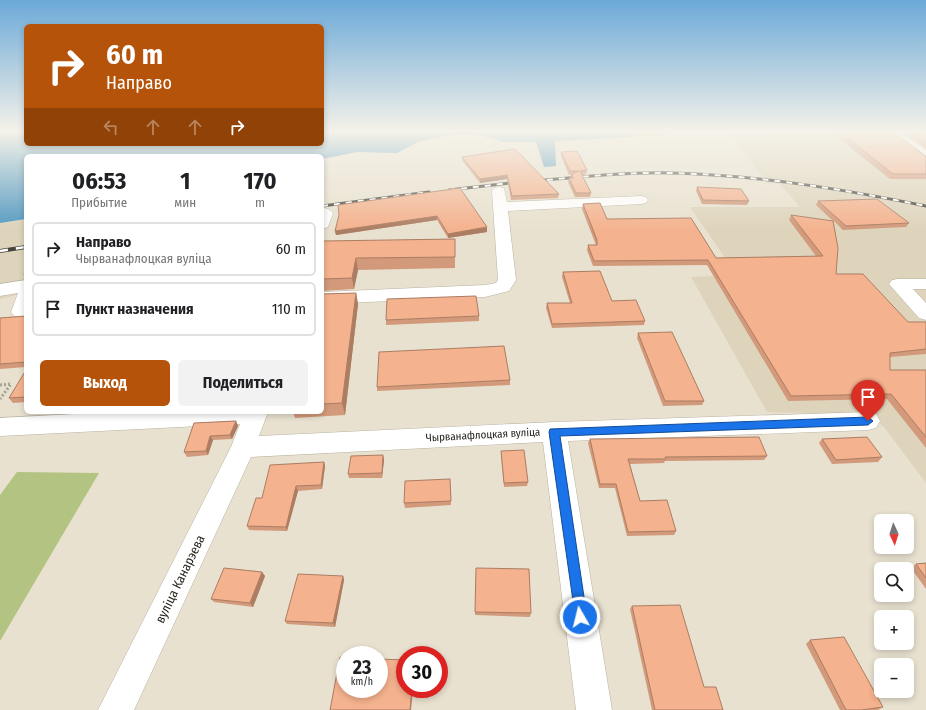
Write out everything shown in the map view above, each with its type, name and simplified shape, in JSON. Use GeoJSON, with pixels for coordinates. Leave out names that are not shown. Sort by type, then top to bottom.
{"type":"FeatureCollection","features":[{"type":"Feature","properties":{"kind":"street"},"geometry":{"type":"LineString","coordinates":[[324,298],[484,291],[503,287],[507,280],[500,199],[641,200]]}},
{"type":"Feature","properties":{"kind":"street"},"geometry":{"type":"LineString","coordinates":[[926,284],[898,284],[926,314]]}},
{"type":"Feature","properties":{"kind":"street"},"geometry":{"type":"LineString","coordinates":[[0,290],[24,286]]}},
{"type":"Feature","properties":{"kind":"street"},"geometry":{"type":"LineString","coordinates":[[2,429],[240,414]]}},
{"type":"Feature","properties":{"kind":"street","name":"вуліца Канарэева"},"geometry":{"type":"LineString","coordinates":[[116,710],[243,447],[256,414]]}},
{"type":"Feature","properties":{"kind":"street","name":"Чырванафлоцкая вуліца"},"geometry":{"type":"LineString","coordinates":[[243,447],[554,432],[868,421]]}},
{"type":"Feature","properties":{"kind":"street"},"geometry":{"type":"LineString","coordinates":[[554,432],[594,710]]}},
{"type":"Feature","properties":{"kind":"path"},"geometry":{"type":"LineString","coordinates":[[0,384],[11,384],[0,399]]}},
{"type":"Feature","properties":{"kind":"shaded area"},"geometry":{"type":"Polygon","coordinates":[[[753,164],[926,164],[926,483],[884,427],[867,414],[767,412],[691,277],[737,275],[690,207],[800,207],[780,184],[767,183],[753,164]]]}},
{"type":"Feature","properties":{"kind":"shaded area"},"geometry":{"type":"Polygon","coordinates":[[[24,219],[24,293],[0,299],[0,223],[24,219]]]}},
{"type":"Feature","properties":{"kind":"green space"},"geometry":{"type":"Polygon","coordinates":[[[17,472],[99,473],[0,641],[0,495],[17,472]]]}},
{"type":"Feature","properties":{"kind":"water"},"geometry":{"type":"Polygon","coordinates":[[[0,164],[24,164],[24,219],[0,223],[0,164]]]}},
{"type":"Feature","properties":{"kind":"water"},"geometry":{"type":"Polygon","coordinates":[[[543,164],[556,164],[556,166],[544,167],[543,164]]]}},
{"type":"Feature","properties":{"kind":"building"},"geometry":{"type":"Polygon","coordinates":[[[468,164],[530,164],[559,194],[512,196],[507,175],[480,179],[468,164]]]}},
{"type":"Feature","properties":{"kind":"building"},"geometry":{"type":"Polygon","coordinates":[[[567,164],[584,164],[587,170],[580,171],[591,193],[576,193],[569,178],[573,178],[572,174],[579,171],[570,171],[567,164]]]}},
{"type":"Feature","properties":{"kind":"building"},"geometry":{"type":"Polygon","coordinates":[[[881,164],[926,164],[926,174],[893,174],[881,164]]]}},
{"type":"Feature","properties":{"kind":"building"},"geometry":{"type":"Polygon","coordinates":[[[697,187],[741,189],[749,201],[703,200],[697,187]]]}},
{"type":"Feature","properties":{"kind":"building"},"geometry":{"type":"Polygon","coordinates":[[[460,188],[487,227],[448,234],[437,216],[335,231],[339,215],[338,205],[460,188]]]}},
{"type":"Feature","properties":{"kind":"building"},"geometry":{"type":"Polygon","coordinates":[[[877,199],[909,223],[846,226],[818,201],[877,199]]]}},
{"type":"Feature","properties":{"kind":"building"},"geometry":{"type":"Polygon","coordinates":[[[600,203],[607,219],[691,218],[716,258],[823,256],[791,215],[833,221],[838,248],[836,274],[863,274],[908,322],[926,322],[926,349],[890,353],[890,370],[926,370],[926,437],[891,394],[791,396],[708,260],[594,261],[588,245],[597,245],[597,240],[583,204],[600,203]]]}},
{"type":"Feature","properties":{"kind":"building"},"geometry":{"type":"Polygon","coordinates":[[[455,239],[455,257],[356,258],[352,278],[324,279],[324,241],[455,239]]]}},
{"type":"Feature","properties":{"kind":"building"},"geometry":{"type":"Polygon","coordinates":[[[600,271],[612,301],[636,300],[645,321],[552,324],[547,303],[572,303],[563,272],[600,271]]]}},
{"type":"Feature","properties":{"kind":"building"},"geometry":{"type":"Polygon","coordinates":[[[356,293],[342,403],[324,404],[324,294],[356,293]]]}},
{"type":"Feature","properties":{"kind":"building"},"geometry":{"type":"Polygon","coordinates":[[[476,296],[479,316],[386,320],[387,299],[476,296]]]}},
{"type":"Feature","properties":{"kind":"building"},"geometry":{"type":"Polygon","coordinates":[[[24,316],[24,362],[0,364],[0,318],[24,316]]]}},
{"type":"Feature","properties":{"kind":"building"},"geometry":{"type":"Polygon","coordinates":[[[672,332],[704,401],[665,401],[638,333],[672,332]]]}},
{"type":"Feature","properties":{"kind":"building"},"geometry":{"type":"Polygon","coordinates":[[[504,346],[510,380],[377,387],[379,352],[504,346]]]}},
{"type":"Feature","properties":{"kind":"building"},"geometry":{"type":"Polygon","coordinates":[[[24,373],[24,397],[9,398],[24,373]]]}},
{"type":"Feature","properties":{"kind":"building"},"geometry":{"type":"Polygon","coordinates":[[[236,421],[230,435],[210,436],[206,451],[184,452],[194,423],[236,421]]]}},
{"type":"Feature","properties":{"kind":"building"},"geometry":{"type":"Polygon","coordinates":[[[759,437],[767,456],[665,457],[666,459],[628,459],[640,501],[667,500],[676,531],[628,532],[616,484],[600,484],[590,439],[759,437]]]}},
{"type":"Feature","properties":{"kind":"building"},"geometry":{"type":"Polygon","coordinates":[[[867,437],[882,457],[836,460],[822,439],[867,437]]]}},
{"type":"Feature","properties":{"kind":"building"},"geometry":{"type":"Polygon","coordinates":[[[524,450],[528,482],[504,483],[501,451],[524,450]]]}},
{"type":"Feature","properties":{"kind":"building"},"geometry":{"type":"Polygon","coordinates":[[[383,455],[382,473],[348,474],[351,456],[383,455]]]}},
{"type":"Feature","properties":{"kind":"building"},"geometry":{"type":"Polygon","coordinates":[[[324,462],[321,485],[296,486],[286,527],[247,526],[256,498],[262,498],[270,465],[324,462]]]}},
{"type":"Feature","properties":{"kind":"building"},"geometry":{"type":"Polygon","coordinates":[[[450,479],[451,501],[404,503],[405,481],[450,479]]]}},
{"type":"Feature","properties":{"kind":"building"},"geometry":{"type":"Polygon","coordinates":[[[926,563],[926,578],[916,564],[926,563]]]}},
{"type":"Feature","properties":{"kind":"building"},"geometry":{"type":"Polygon","coordinates":[[[224,568],[262,572],[250,603],[211,599],[224,568]]]}},
{"type":"Feature","properties":{"kind":"building"},"geometry":{"type":"Polygon","coordinates":[[[476,568],[529,569],[531,613],[475,612],[476,568]]]}},
{"type":"Feature","properties":{"kind":"building"},"geometry":{"type":"Polygon","coordinates":[[[298,574],[343,576],[333,623],[285,621],[298,574]]]}},
{"type":"Feature","properties":{"kind":"building"},"geometry":{"type":"Polygon","coordinates":[[[680,605],[704,687],[716,687],[723,710],[655,710],[632,606],[680,605]]]}},
{"type":"Feature","properties":{"kind":"building"},"geometry":{"type":"Polygon","coordinates":[[[844,637],[874,691],[874,698],[878,698],[883,707],[861,710],[846,710],[810,640],[844,637]]]}},
{"type":"Feature","properties":{"kind":"building"},"geometry":{"type":"Polygon","coordinates":[[[388,659],[396,660],[396,698],[411,698],[410,710],[330,710],[336,678],[336,698],[388,698],[388,659]]]}},
{"type":"Feature","properties":{"kind":"railway"},"geometry":{"type":"LineString","coordinates":[[535,181],[637,173],[703,174],[799,184],[926,206]]}},
{"type":"Feature","properties":{"kind":"railway"},"geometry":{"type":"LineString","coordinates":[[449,190],[519,182]]}},
{"type":"Feature","properties":{"kind":"railway"},"geometry":{"type":"LineString","coordinates":[[324,206],[429,192]]}},
{"type":"Feature","properties":{"kind":"railway"},"geometry":{"type":"LineString","coordinates":[[0,251],[24,247]]}},
{"type":"Feature","properties":{"kind":"route"},"geometry":{"type":"LineString","coordinates":[[580,617],[554,432],[868,421]]}}]}
